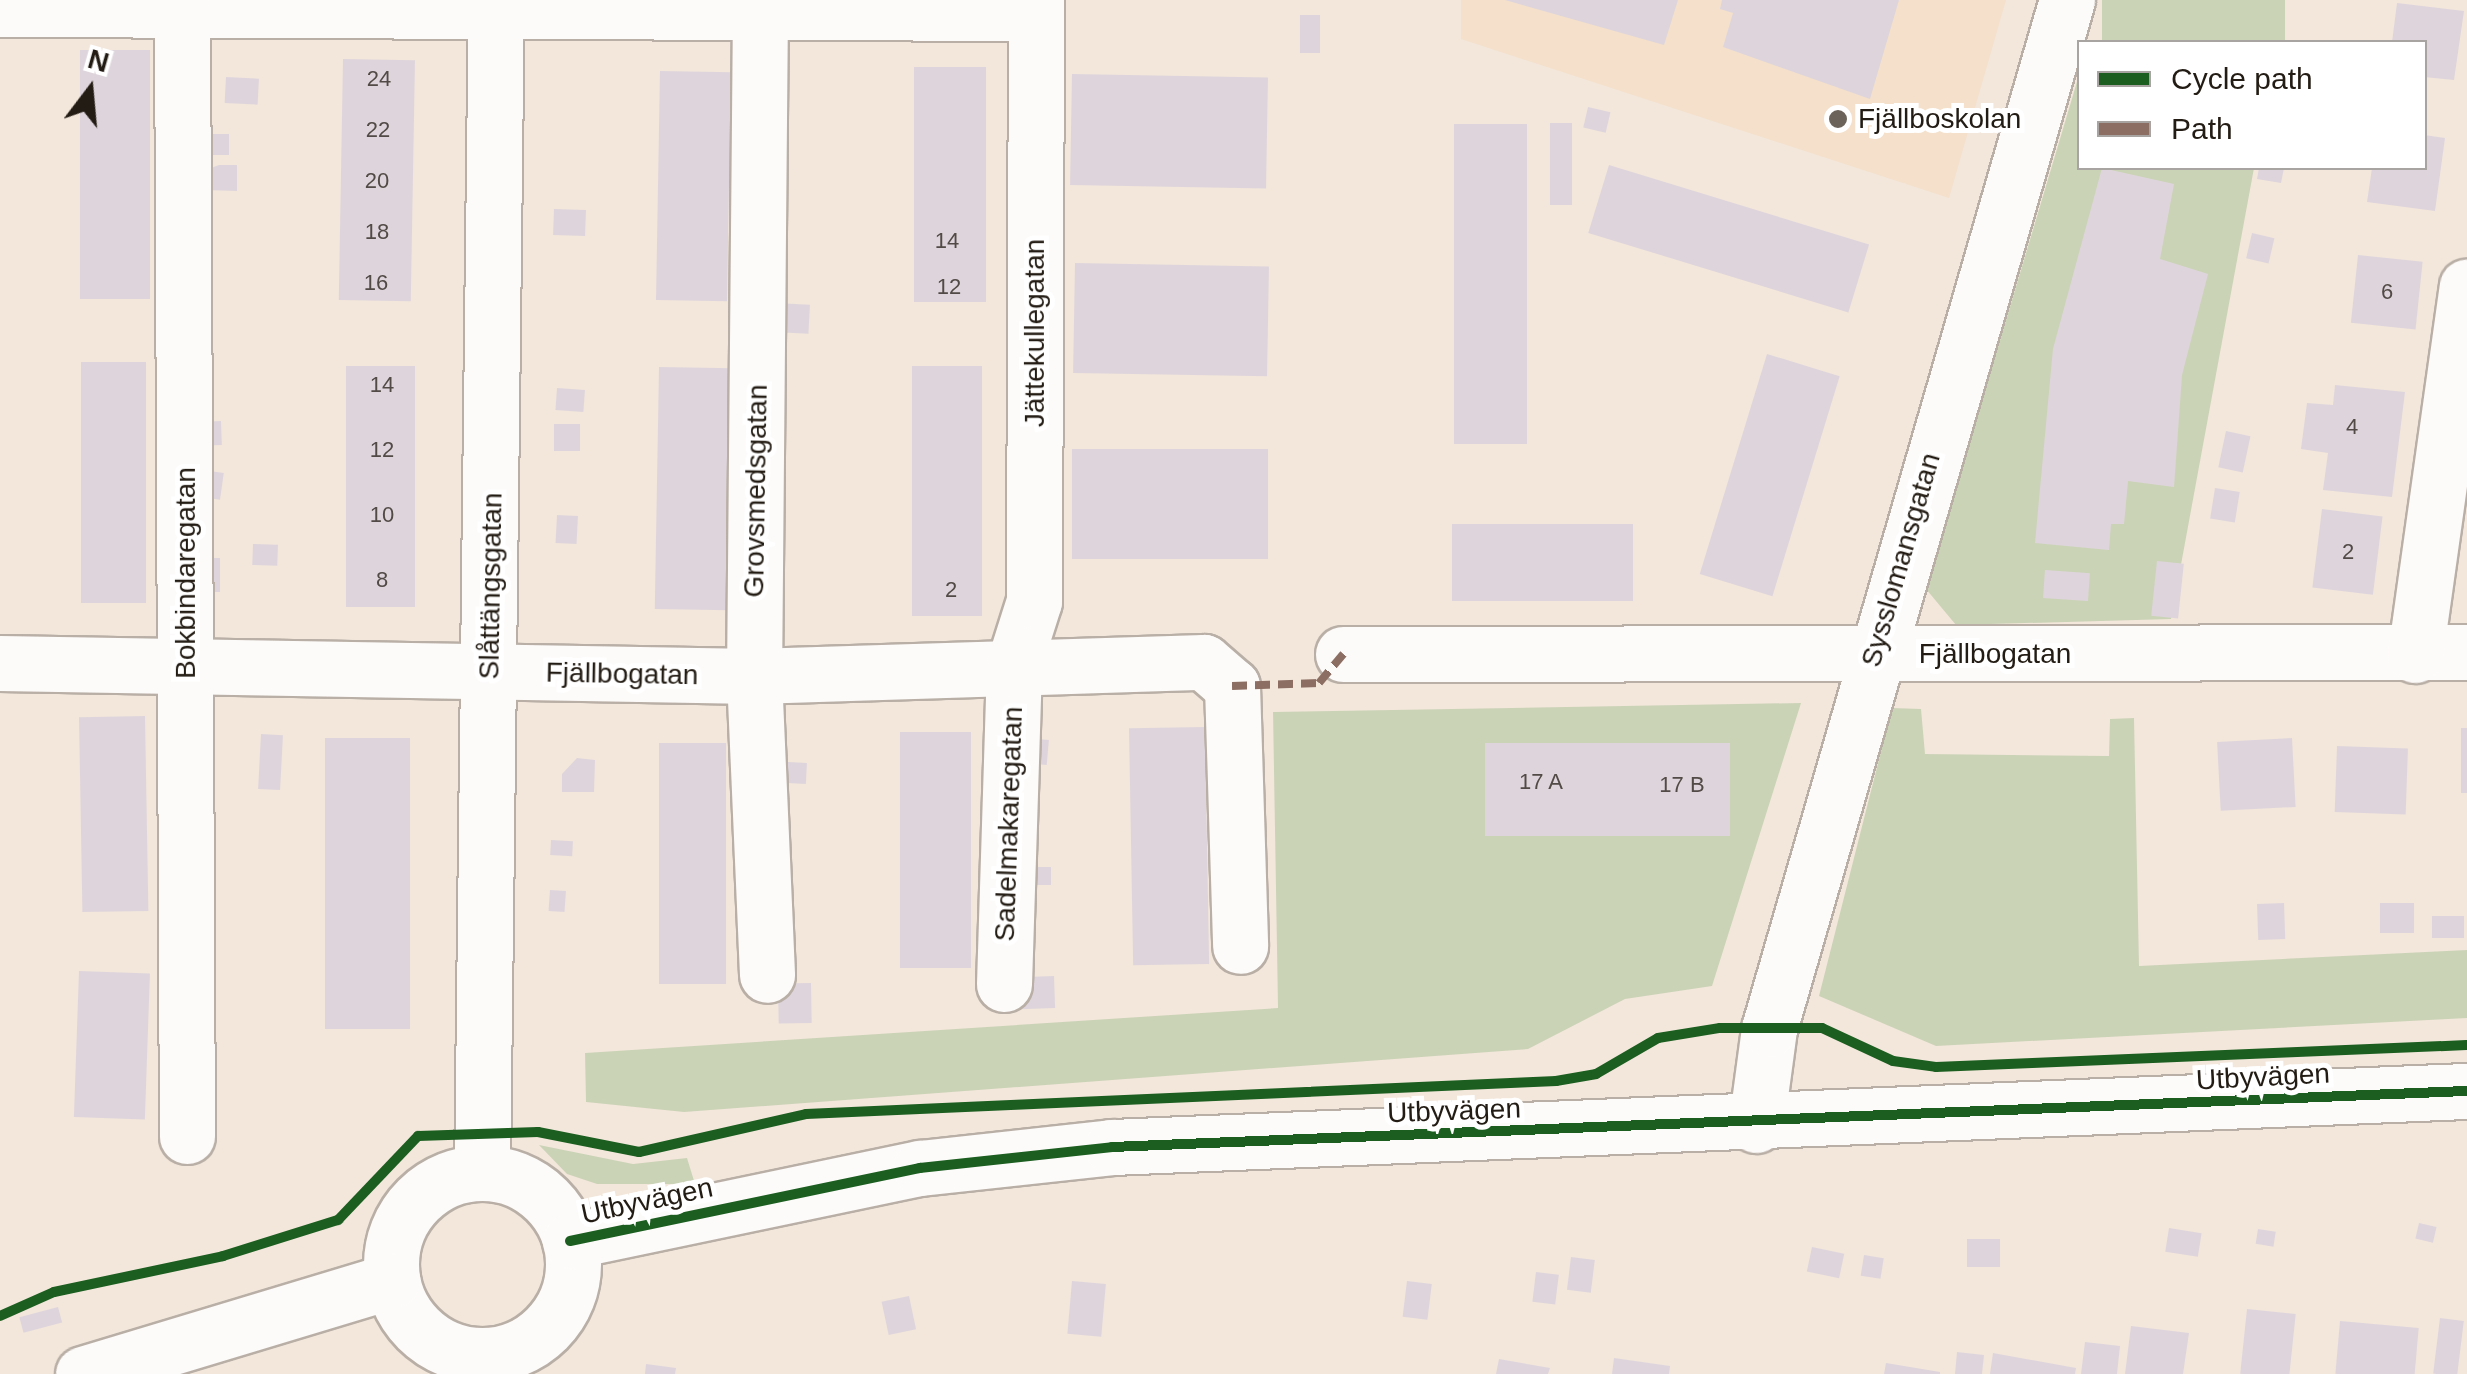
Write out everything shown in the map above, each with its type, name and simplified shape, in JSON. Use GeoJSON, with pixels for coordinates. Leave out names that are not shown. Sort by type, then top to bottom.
{"type":"FeatureCollection","features":[{"type":"Feature","properties":{"kind":"street","name":"Sysslomansgatan"},"geometry":{"type":"LineString","coordinates":[[1756,1125],[1769,1029],[1874,654],[2067,0]]}},
{"type":"Feature","properties":{"kind":"street"},"geometry":{"type":"LineString","coordinates":[[0,9],[182,10],[496,3],[1036,6]]}},
{"type":"Feature","properties":{"kind":"street","name":"Slåttängsgatan"},"geometry":{"type":"LineString","coordinates":[[482,1172],[496,3]]}},
{"type":"Feature","properties":{"kind":"street","name":"Jättekullegatan"},"geometry":{"type":"LineString","coordinates":[[1014,664],[1034,600],[1036,6]]}},
{"type":"Feature","properties":{"kind":"street","name":"Grovsmedsgatan"},"geometry":{"type":"LineString","coordinates":[[760,7],[754,676],[767,975]]}},
{"type":"Feature","properties":{"kind":"street","name":"Bokbindaregatan"},"geometry":{"type":"LineString","coordinates":[[182,10],[187,1136]]}},
{"type":"Feature","properties":{"kind":"street"},"geometry":{"type":"LineString","coordinates":[[2441,653],[2467,288]]}},
{"type":"Feature","properties":{"kind":"street","name":"Fjällbogatan"},"geometry":{"type":"LineString","coordinates":[[1343,654],[2441,653]]}},
{"type":"Feature","properties":{"kind":"street","name":"Fjällbogatan"},"geometry":{"type":"LineString","coordinates":[[0,662],[754,676],[1186,659],[1216,666],[1232,686],[1240,946]]}},
{"type":"Feature","properties":{"kind":"street","name":"Sadelmakaregatan"},"geometry":{"type":"LineString","coordinates":[[1004,984],[1014,664]]}},
{"type":"Feature","properties":{"kind":"street","name":"Utbyvägen"},"geometry":{"type":"LineString","coordinates":[[570,1241],[920,1168],[1112,1147],[1756,1125],[2467,1091]]}},
{"type":"Feature","properties":{"kind":"street"},"geometry":{"type":"LineString","coordinates":[[83,1374],[392,1281],[394,1241],[412,1206],[443,1181],[482,1172]]}},
{"type":"Feature","properties":{"kind":"street","name":"Utbyvägen"},"geometry":{"type":"LineString","coordinates":[[392,1281],[409,1318],[440,1345],[499,1364],[539,1336],[565,1304],[570,1241],[556,1210],[531,1186],[482,1172]]}},
{"type":"Feature","properties":{"kind":"shaded area","name":"Fjällboskolan"},"geometry":{"type":"Polygon","coordinates":[[[1461,0],[2006,0],[1949,198],[1461,39],[1461,0]]]}},
{"type":"Feature","properties":{"kind":"green space"},"geometry":{"type":"Polygon","coordinates":[[[2102,0],[2285,0],[2285,40],[2102,40],[2102,0]]]}},
{"type":"Feature","properties":{"kind":"green space"},"geometry":{"type":"Polygon","coordinates":[[[2077,82],[2077,170],[2254,170],[2171,619],[1956,625],[1926,589],[2077,82]]]}},
{"type":"Feature","properties":{"kind":"green space"},"geometry":{"type":"Polygon","coordinates":[[[1801,703],[1712,986],[1625,999],[1528,1049],[684,1112],[586,1102],[585,1053],[1278,1008],[1273,712],[1801,703]]]}},
{"type":"Feature","properties":{"kind":"green space"},"geometry":{"type":"Polygon","coordinates":[[[1892,708],[1921,709],[1925,754],[2109,756],[2110,719],[2134,718],[2139,966],[2467,950],[2467,1018],[1936,1046],[1819,996],[1892,708]]]}},
{"type":"Feature","properties":{"kind":"green space"},"geometry":{"type":"Polygon","coordinates":[[[539,1145],[633,1164],[687,1158],[695,1184],[597,1184],[567,1174],[539,1145]]]}},
{"type":"Feature","properties":{"kind":"building"},"geometry":{"type":"Polygon","coordinates":[[[1505,0],[1678,0],[1664,45],[1505,0]]]}},
{"type":"Feature","properties":{"kind":"building"},"geometry":{"type":"Polygon","coordinates":[[[1722,0],[1899,0],[1870,99],[1723,47],[1733,13],[1720,9],[1722,0]]]}},
{"type":"Feature","properties":{"kind":"building"},"geometry":{"type":"Polygon","coordinates":[[[2397,3],[2464,11],[2454,80],[2427,77],[2427,40],[2392,40],[2397,3]]]}},
{"type":"Feature","properties":{"kind":"building"},"geometry":{"type":"Polygon","coordinates":[[[1300,15],[1320,15],[1320,53],[1300,53],[1300,15]]]}},
{"type":"Feature","properties":{"kind":"building"},"geometry":{"type":"Polygon","coordinates":[[[80,50],[150,50],[150,299],[80,299],[80,50]]]}},
{"type":"Feature","properties":{"kind":"building"},"geometry":{"type":"Polygon","coordinates":[[[343,59],[415,60],[411,301],[339,300],[343,59]]]}},
{"type":"Feature","properties":{"kind":"building"},"geometry":{"type":"Polygon","coordinates":[[[914,67],[986,67],[986,302],[914,302],[914,67]]]}},
{"type":"Feature","properties":{"kind":"building"},"geometry":{"type":"Polygon","coordinates":[[[660,71],[731,72],[727,301],[656,300],[660,71]]]}},
{"type":"Feature","properties":{"kind":"building"},"geometry":{"type":"Polygon","coordinates":[[[1072,74],[1268,77],[1266,188],[1070,185],[1072,74]]]}},
{"type":"Feature","properties":{"kind":"building"},"geometry":{"type":"Polygon","coordinates":[[[226,77],[259,79],[258,105],[225,103],[226,77]]]}},
{"type":"Feature","properties":{"kind":"building"},"geometry":{"type":"Polygon","coordinates":[[[1588,107],[1610,112],[1606,133],[1583,127],[1588,107]]]}},
{"type":"Feature","properties":{"kind":"building"},"geometry":{"type":"Polygon","coordinates":[[[1550,123],[1572,123],[1572,205],[1550,205],[1550,123]]]}},
{"type":"Feature","properties":{"kind":"building"},"geometry":{"type":"Polygon","coordinates":[[[1454,124],[1527,124],[1527,444],[1454,444],[1454,124]]]}},
{"type":"Feature","properties":{"kind":"building"},"geometry":{"type":"Polygon","coordinates":[[[204,134],[229,134],[229,155],[204,155],[204,134]]]}},
{"type":"Feature","properties":{"kind":"building"},"geometry":{"type":"Polygon","coordinates":[[[2427,135],[2445,138],[2435,211],[2367,202],[2372,170],[2427,170],[2427,135]]]}},
{"type":"Feature","properties":{"kind":"building"},"geometry":{"type":"Polygon","coordinates":[[[237,165],[237,191],[205,190],[206,170],[237,165]]]}},
{"type":"Feature","properties":{"kind":"building"},"geometry":{"type":"Polygon","coordinates":[[[1609,165],[1869,245],[1848,312],[1588,233],[1609,165]]]}},
{"type":"Feature","properties":{"kind":"building"},"geometry":{"type":"Polygon","coordinates":[[[2101,170],[2174,184],[2160,259],[2208,274],[2182,375],[2174,487],[2128,481],[2124,524],[2111,524],[2109,550],[2035,543],[2053,349],[2101,170]]]}},
{"type":"Feature","properties":{"kind":"building"},"geometry":{"type":"Polygon","coordinates":[[[2259,170],[2284,170],[2281,183],[2257,179],[2259,170]]]}},
{"type":"Feature","properties":{"kind":"building"},"geometry":{"type":"Polygon","coordinates":[[[554,209],[586,210],[585,236],[553,235],[554,209]]]}},
{"type":"Feature","properties":{"kind":"building"},"geometry":{"type":"Polygon","coordinates":[[[2252,233],[2274,238],[2269,264],[2246,258],[2252,233]]]}},
{"type":"Feature","properties":{"kind":"building"},"geometry":{"type":"Polygon","coordinates":[[[2358,255],[2423,262],[2416,329],[2351,323],[2358,255]]]}},
{"type":"Feature","properties":{"kind":"building"},"geometry":{"type":"Polygon","coordinates":[[[1075,263],[1269,266],[1267,376],[1073,373],[1075,263]]]}},
{"type":"Feature","properties":{"kind":"building"},"geometry":{"type":"Polygon","coordinates":[[[775,303],[810,305],[808,334],[773,332],[775,303]]]}},
{"type":"Feature","properties":{"kind":"building"},"geometry":{"type":"Polygon","coordinates":[[[1767,354],[1840,376],[1772,596],[1700,574],[1767,354]]]}},
{"type":"Feature","properties":{"kind":"building"},"geometry":{"type":"Polygon","coordinates":[[[81,362],[146,362],[146,603],[81,603],[81,362]]]}},
{"type":"Feature","properties":{"kind":"building"},"geometry":{"type":"Polygon","coordinates":[[[346,366],[415,366],[415,607],[346,607],[346,366]]]}},
{"type":"Feature","properties":{"kind":"building"},"geometry":{"type":"Polygon","coordinates":[[[912,366],[982,366],[982,616],[912,616],[912,366]]]}},
{"type":"Feature","properties":{"kind":"building"},"geometry":{"type":"Polygon","coordinates":[[[659,367],[734,368],[730,610],[655,609],[659,367]]]}},
{"type":"Feature","properties":{"kind":"building"},"geometry":{"type":"Polygon","coordinates":[[[2335,385],[2405,392],[2392,497],[2323,490],[2328,453],[2301,449],[2307,403],[2333,405],[2335,385]]]}},
{"type":"Feature","properties":{"kind":"building"},"geometry":{"type":"Polygon","coordinates":[[[557,388],[585,390],[583,412],[555,410],[557,388]]]}},
{"type":"Feature","properties":{"kind":"building"},"geometry":{"type":"Polygon","coordinates":[[[221,421],[222,445],[204,446],[203,422],[221,421]]]}},
{"type":"Feature","properties":{"kind":"building"},"geometry":{"type":"Polygon","coordinates":[[[554,424],[580,424],[580,451],[554,451],[554,424]]]}},
{"type":"Feature","properties":{"kind":"building"},"geometry":{"type":"Polygon","coordinates":[[[2226,431],[2250,436],[2243,472],[2218,467],[2226,431]]]}},
{"type":"Feature","properties":{"kind":"building"},"geometry":{"type":"Polygon","coordinates":[[[1072,449],[1268,449],[1268,559],[1072,559],[1072,449]]]}},
{"type":"Feature","properties":{"kind":"building"},"geometry":{"type":"Polygon","coordinates":[[[203,470],[224,473],[220,500],[199,497],[203,470]]]}},
{"type":"Feature","properties":{"kind":"building"},"geometry":{"type":"Polygon","coordinates":[[[2215,488],[2240,492],[2235,523],[2210,519],[2215,488]]]}},
{"type":"Feature","properties":{"kind":"building"},"geometry":{"type":"Polygon","coordinates":[[[2322,509],[2383,516],[2373,595],[2312,587],[2322,509]]]}},
{"type":"Feature","properties":{"kind":"building"},"geometry":{"type":"Polygon","coordinates":[[[557,515],[578,516],[577,544],[556,543],[557,515]]]}},
{"type":"Feature","properties":{"kind":"building"},"geometry":{"type":"Polygon","coordinates":[[[1452,524],[1633,524],[1633,601],[1452,601],[1452,524]]]}},
{"type":"Feature","properties":{"kind":"building"},"geometry":{"type":"Polygon","coordinates":[[[253,544],[278,545],[277,566],[252,565],[253,544]]]}},
{"type":"Feature","properties":{"kind":"building"},"geometry":{"type":"Polygon","coordinates":[[[199,558],[220,558],[220,592],[199,592],[199,558]]]}},
{"type":"Feature","properties":{"kind":"building"},"geometry":{"type":"Polygon","coordinates":[[[2157,561],[2184,564],[2178,619],[2151,616],[2157,561]]]}},
{"type":"Feature","properties":{"kind":"building"},"geometry":{"type":"Polygon","coordinates":[[[2045,570],[2090,573],[2088,601],[2043,598],[2045,570]]]}},
{"type":"Feature","properties":{"kind":"building"},"geometry":{"type":"Polygon","coordinates":[[[145,716],[148,911],[82,912],[79,717],[145,716]]]}},
{"type":"Feature","properties":{"kind":"building"},"geometry":{"type":"Polygon","coordinates":[[[1205,727],[1209,964],[1133,965],[1129,728],[1205,727]]]}},
{"type":"Feature","properties":{"kind":"building"},"geometry":{"type":"Polygon","coordinates":[[[2461,728],[2467,728],[2467,793],[2461,793],[2461,728]]]}},
{"type":"Feature","properties":{"kind":"building"},"geometry":{"type":"Polygon","coordinates":[[[900,732],[971,732],[971,968],[900,968],[900,732]]]}},
{"type":"Feature","properties":{"kind":"building"},"geometry":{"type":"Polygon","coordinates":[[[261,734],[283,735],[280,790],[258,789],[261,734]]]}},
{"type":"Feature","properties":{"kind":"building"},"geometry":{"type":"Polygon","coordinates":[[[325,738],[410,738],[410,1029],[325,1029],[325,738]]]}},
{"type":"Feature","properties":{"kind":"building"},"geometry":{"type":"Polygon","coordinates":[[[1026,738],[1049,740],[1047,765],[1024,763],[1026,738]]]}},
{"type":"Feature","properties":{"kind":"building"},"geometry":{"type":"Polygon","coordinates":[[[2292,738],[2296,807],[2221,811],[2217,742],[2292,738]]]}},
{"type":"Feature","properties":{"kind":"building"},"geometry":{"type":"Polygon","coordinates":[[[659,743],[726,743],[726,984],[659,984],[659,743]]]}},
{"type":"Feature","properties":{"kind":"building"},"geometry":{"type":"Polygon","coordinates":[[[1485,743],[1730,743],[1730,836],[1485,836],[1485,743]]]}},
{"type":"Feature","properties":{"kind":"building"},"geometry":{"type":"Polygon","coordinates":[[[2337,746],[2408,748],[2406,814],[2335,812],[2337,746]]]}},
{"type":"Feature","properties":{"kind":"building"},"geometry":{"type":"Polygon","coordinates":[[[577,758],[595,760],[594,792],[562,792],[562,774],[577,758]]]}},
{"type":"Feature","properties":{"kind":"building"},"geometry":{"type":"Polygon","coordinates":[[[770,761],[807,763],[806,784],[769,782],[770,761]]]}},
{"type":"Feature","properties":{"kind":"building"},"geometry":{"type":"Polygon","coordinates":[[[551,840],[573,841],[572,856],[550,855],[551,840]]]}},
{"type":"Feature","properties":{"kind":"building"},"geometry":{"type":"Polygon","coordinates":[[[1018,867],[1051,867],[1051,885],[1018,885],[1018,867]]]}},
{"type":"Feature","properties":{"kind":"building"},"geometry":{"type":"Polygon","coordinates":[[[550,890],[566,891],[564,912],[549,911],[550,890]]]}},
{"type":"Feature","properties":{"kind":"building"},"geometry":{"type":"Polygon","coordinates":[[[2284,903],[2285,939],[2258,940],[2257,904],[2284,903]]]}},
{"type":"Feature","properties":{"kind":"building"},"geometry":{"type":"Polygon","coordinates":[[[2380,903],[2414,903],[2414,933],[2380,933],[2380,903]]]}},
{"type":"Feature","properties":{"kind":"building"},"geometry":{"type":"Polygon","coordinates":[[[2432,916],[2464,916],[2464,938],[2432,938],[2432,916]]]}},
{"type":"Feature","properties":{"kind":"building"},"geometry":{"type":"Polygon","coordinates":[[[79,971],[150,973],[145,1119],[74,1117],[79,971]]]}},
{"type":"Feature","properties":{"kind":"building"},"geometry":{"type":"Polygon","coordinates":[[[1054,976],[1055,1008],[1020,1009],[1019,977],[1054,976]]]}},
{"type":"Feature","properties":{"kind":"building"},"geometry":{"type":"Polygon","coordinates":[[[811,983],[812,1023],[779,1024],[778,984],[811,983]]]}},
{"type":"Feature","properties":{"kind":"building"},"geometry":{"type":"Polygon","coordinates":[[[2419,1223],[2437,1227],[2433,1243],[2415,1239],[2419,1223]]]}},
{"type":"Feature","properties":{"kind":"building"},"geometry":{"type":"Polygon","coordinates":[[[2169,1228],[2202,1233],[2198,1257],[2165,1252],[2169,1228]]]}},
{"type":"Feature","properties":{"kind":"building"},"geometry":{"type":"Polygon","coordinates":[[[2258,1229],[2276,1232],[2273,1247],[2256,1244],[2258,1229]]]}},
{"type":"Feature","properties":{"kind":"building"},"geometry":{"type":"Polygon","coordinates":[[[1967,1239],[2000,1239],[2000,1267],[1967,1267],[1967,1239]]]}},
{"type":"Feature","properties":{"kind":"building"},"geometry":{"type":"Polygon","coordinates":[[[1812,1247],[1844,1254],[1839,1278],[1807,1271],[1812,1247]]]}},
{"type":"Feature","properties":{"kind":"building"},"geometry":{"type":"Polygon","coordinates":[[[1864,1255],[1884,1258],[1880,1279],[1861,1276],[1864,1255]]]}},
{"type":"Feature","properties":{"kind":"building"},"geometry":{"type":"Polygon","coordinates":[[[1571,1257],[1595,1260],[1591,1293],[1567,1290],[1571,1257]]]}},
{"type":"Feature","properties":{"kind":"building"},"geometry":{"type":"Polygon","coordinates":[[[1536,1272],[1559,1275],[1555,1305],[1532,1302],[1536,1272]]]}},
{"type":"Feature","properties":{"kind":"building"},"geometry":{"type":"Polygon","coordinates":[[[1072,1281],[1106,1284],[1101,1337],[1067,1334],[1072,1281]]]}},
{"type":"Feature","properties":{"kind":"building"},"geometry":{"type":"Polygon","coordinates":[[[1407,1281],[1432,1284],[1427,1320],[1403,1317],[1407,1281]]]}},
{"type":"Feature","properties":{"kind":"building"},"geometry":{"type":"Polygon","coordinates":[[[909,1296],[916,1329],[889,1335],[882,1302],[909,1296]]]}},
{"type":"Feature","properties":{"kind":"building"},"geometry":{"type":"Polygon","coordinates":[[[58,1307],[62,1322],[24,1333],[19,1317],[58,1307]]]}},
{"type":"Feature","properties":{"kind":"building"},"geometry":{"type":"Polygon","coordinates":[[[2247,1309],[2296,1314],[2289,1374],[2240,1374],[2247,1309]]]}},
{"type":"Feature","properties":{"kind":"building"},"geometry":{"type":"Polygon","coordinates":[[[2440,1318],[2464,1321],[2457,1374],[2433,1374],[2440,1318]]]}},
{"type":"Feature","properties":{"kind":"building"},"geometry":{"type":"Polygon","coordinates":[[[2340,1321],[2419,1328],[2415,1374],[2335,1374],[2340,1321]]]}},
{"type":"Feature","properties":{"kind":"building"},"geometry":{"type":"Polygon","coordinates":[[[2131,1326],[2189,1333],[2183,1374],[2125,1374],[2131,1326]]]}},
{"type":"Feature","properties":{"kind":"building"},"geometry":{"type":"Polygon","coordinates":[[[2085,1342],[2120,1346],[2117,1374],[2081,1374],[2085,1342]]]}},
{"type":"Feature","properties":{"kind":"building"},"geometry":{"type":"Polygon","coordinates":[[[1957,1352],[1984,1355],[1982,1374],[1955,1374],[1957,1352]]]}},
{"type":"Feature","properties":{"kind":"building"},"geometry":{"type":"Polygon","coordinates":[[[1993,1353],[2076,1368],[2075,1374],[1990,1374],[1993,1353]]]}},
{"type":"Feature","properties":{"kind":"building"},"geometry":{"type":"Polygon","coordinates":[[[1614,1358],[1670,1366],[1669,1374],[1612,1374],[1614,1358]]]}},
{"type":"Feature","properties":{"kind":"building"},"geometry":{"type":"Polygon","coordinates":[[[1499,1359],[1550,1368],[1548,1374],[1496,1374],[1499,1359]]]}},
{"type":"Feature","properties":{"kind":"building"},"geometry":{"type":"Polygon","coordinates":[[[1886,1363],[1940,1372],[1940,1374],[1884,1374],[1886,1363]]]}},
{"type":"Feature","properties":{"kind":"building"},"geometry":{"type":"Polygon","coordinates":[[[646,1364],[676,1368],[675,1374],[645,1374],[646,1364]]]}},
{"type":"Feature","properties":{"kind":"marked path"},"geometry":{"type":"LineString","coordinates":[[1232,686],[1319,683],[1343,654]]}},
{"type":"Feature","properties":{"kind":"cycle path"},"geometry":{"type":"LineString","coordinates":[[0,1316],[54,1292],[223,1256],[338,1220],[418,1136],[538,1132],[639,1152],[806,1114],[1556,1081],[1596,1074],[1658,1038],[1720,1028],[1822,1028],[1893,1061],[1936,1067],[2467,1045]]}},
{"type":"Feature","properties":{"kind":"cycle path"},"geometry":{"type":"LineString","coordinates":[[570,1241],[920,1168],[1112,1147],[2467,1091]]}},
{"type":"Feature","properties":{"kind":"place","name":"Fjällboskolan"},"geometry":{"type":"Point","coordinates":[1838,119]}}]}
